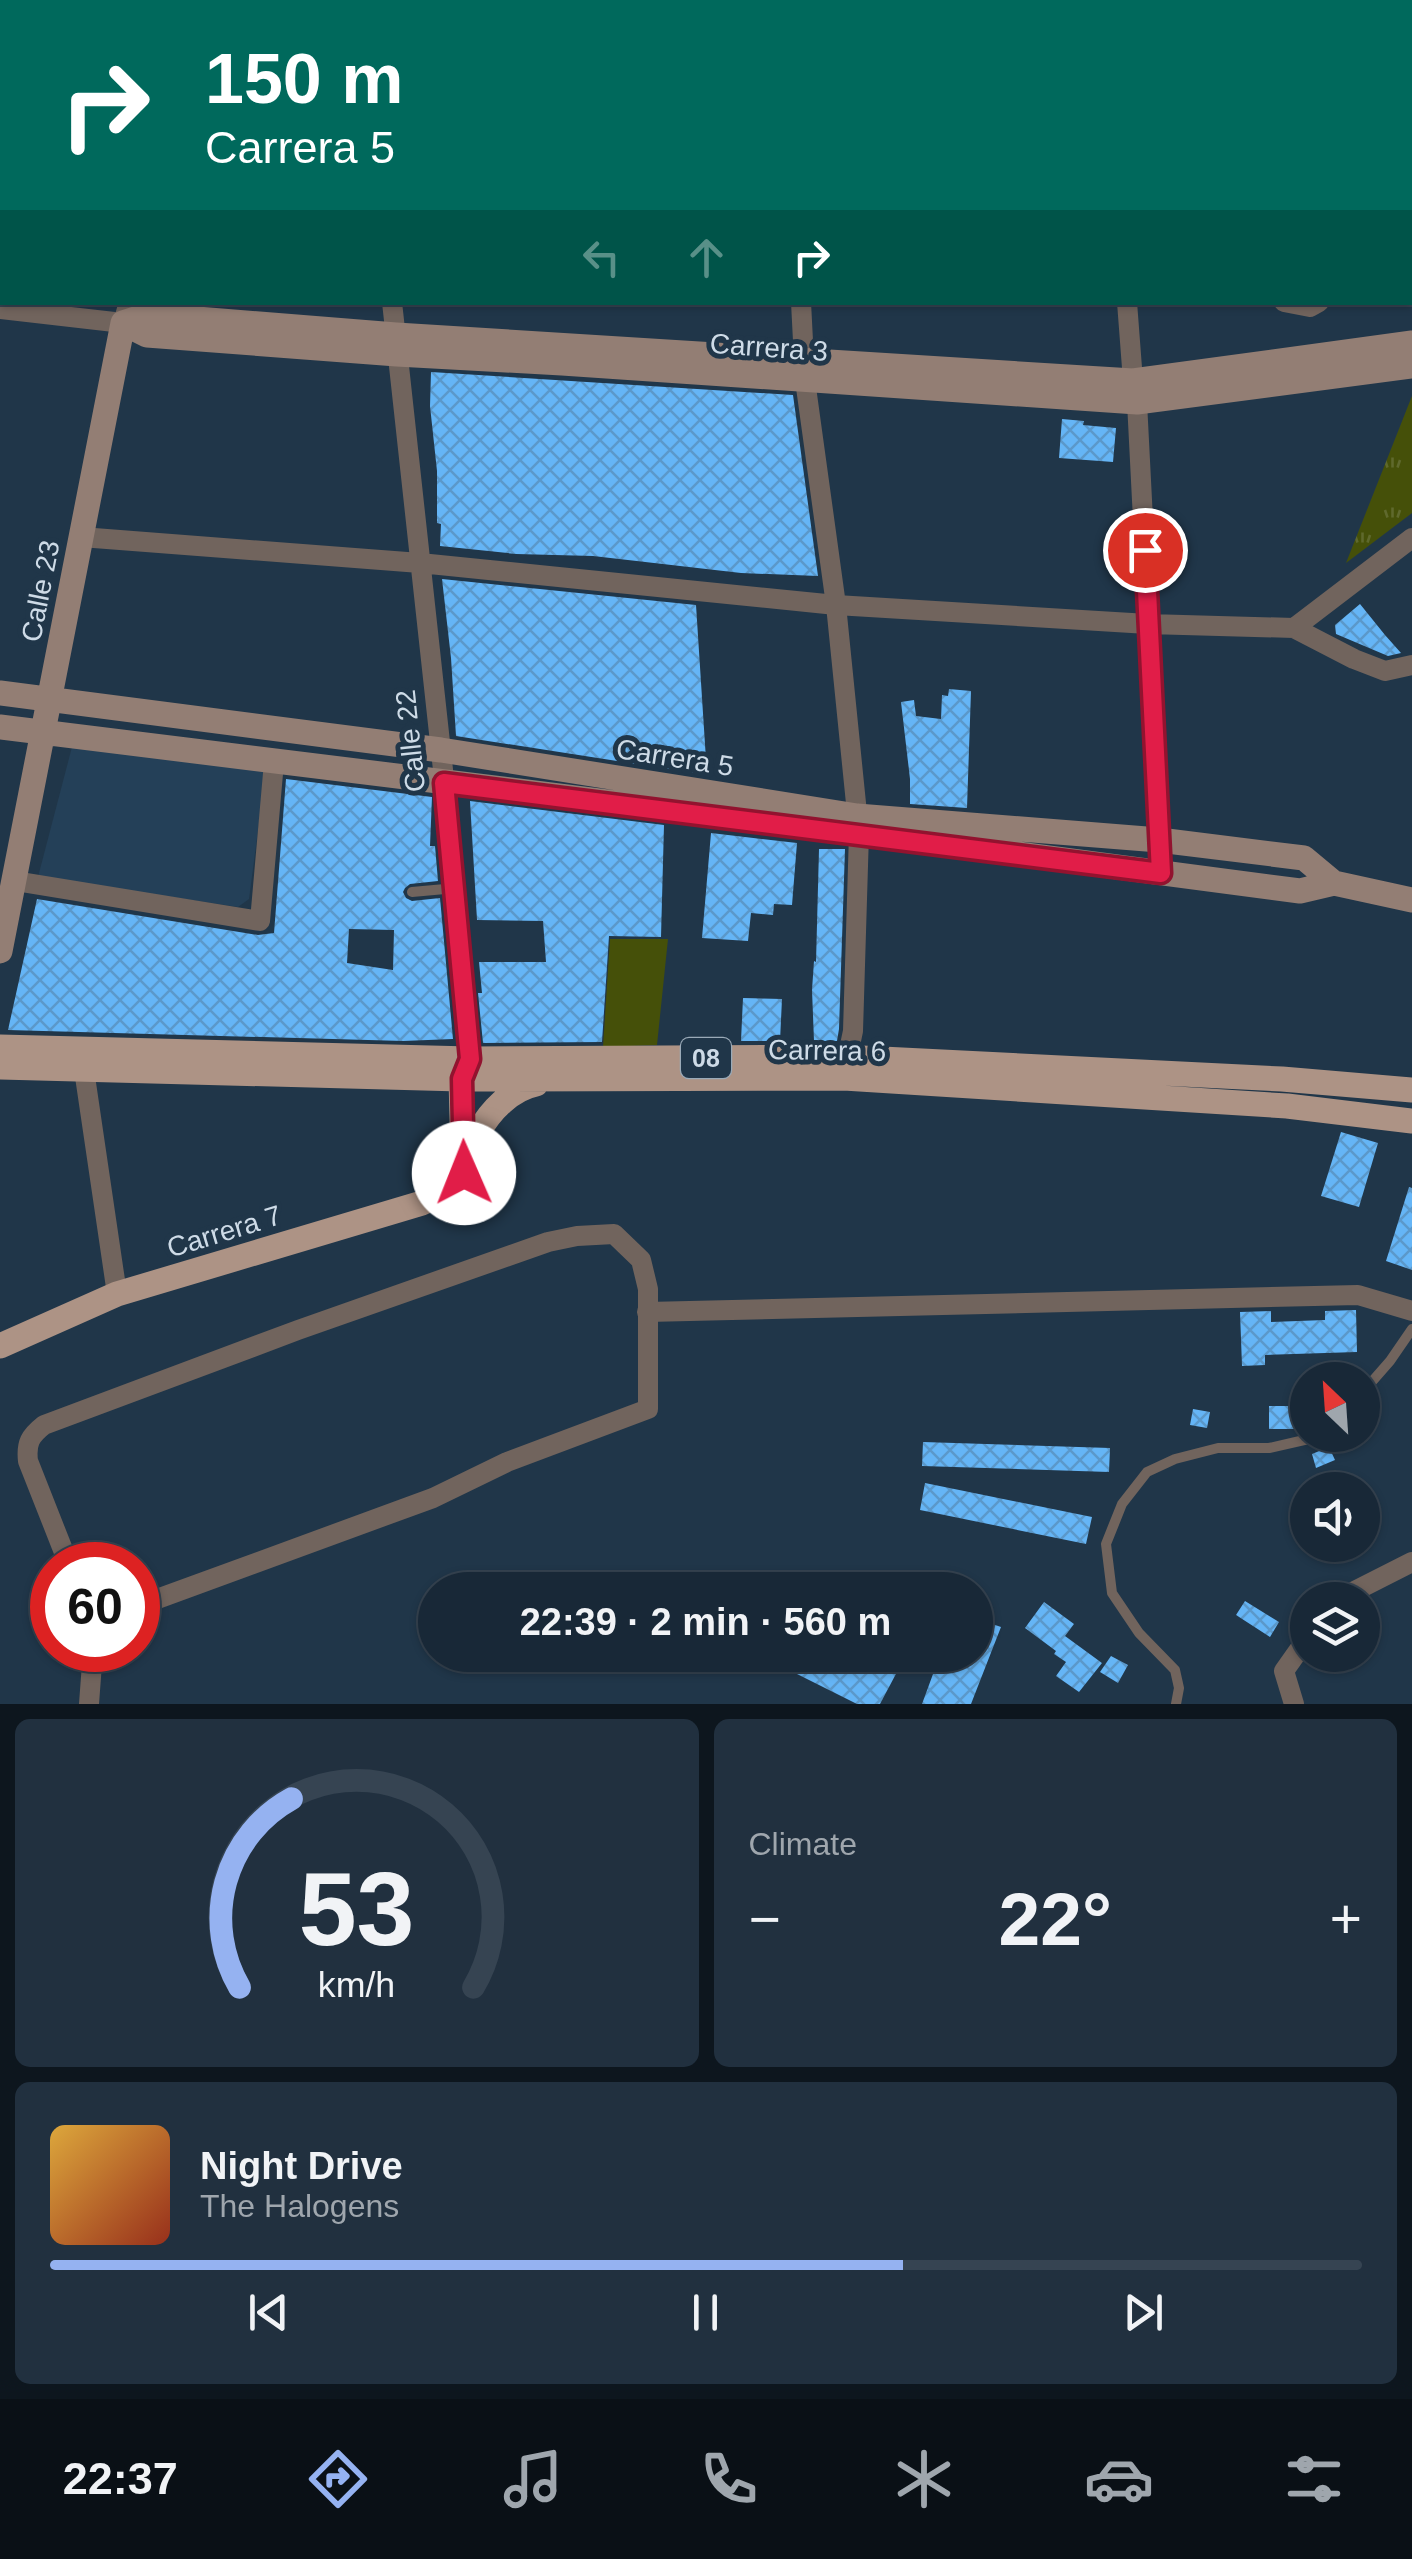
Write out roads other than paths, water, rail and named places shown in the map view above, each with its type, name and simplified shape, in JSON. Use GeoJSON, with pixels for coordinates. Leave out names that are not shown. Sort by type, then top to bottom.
{"type":"FeatureCollection","features":[{"type":"Feature","properties":{"kind":"main road","name":"Carrera 6"},"geometry":{"type":"LineString","coordinates":[[0,1047],[82,1059],[466,1069],[843,1068],[1282,1079],[1412,1090]]}},
{"type":"Feature","properties":{"kind":"main road","name":"Carrera 6"},"geometry":{"type":"LineString","coordinates":[[0,1067],[82,1059]]}},
{"type":"Feature","properties":{"kind":"main road","name":"Carrera 6"},"geometry":{"type":"LineString","coordinates":[[466,1069],[561,1079],[843,1068],[1412,1120]]}},
{"type":"Feature","properties":{"kind":"main road","name":"Calle 22"},"geometry":{"type":"LineString","coordinates":[[464,1173],[466,1069]]}},
{"type":"Feature","properties":{"kind":"main road"},"geometry":{"type":"LineString","coordinates":[[464,1173],[478,1134],[508,1098],[522,1087],[561,1079]]}},
{"type":"Feature","properties":{"kind":"main road","name":"Carrera 7"},"geometry":{"type":"LineString","coordinates":[[0,1346],[116,1294],[422,1203],[446,1190],[464,1173]]}},
{"type":"Feature","properties":{"kind":"street","name":"Calle 22"},"geometry":{"type":"LineString","coordinates":[[392,305],[441,750],[466,1069]]}},
{"type":"Feature","properties":{"kind":"street"},"geometry":{"type":"LineString","coordinates":[[801,305],[805,370],[836,605],[858,825],[853,1032],[843,1068]]}},
{"type":"Feature","properties":{"kind":"street"},"geometry":{"type":"LineString","coordinates":[[1127,305],[1161,873]]}},
{"type":"Feature","properties":{"kind":"street","name":"Carrera 3"},"geometry":{"type":"LineString","coordinates":[[0,309],[148,315],[265,333],[396,345],[1135,392],[1408,355]]}},
{"type":"Feature","properties":{"kind":"street","name":"Calle 23"},"geometry":{"type":"LineString","coordinates":[[0,951],[126,313]]}},
{"type":"Feature","properties":{"kind":"street"},"geometry":{"type":"LineString","coordinates":[[81,537],[420,564],[836,605],[1148,624],[1294,628],[1354,660],[1385,671],[1412,666]]}},
{"type":"Feature","properties":{"kind":"street"},"geometry":{"type":"LineString","coordinates":[[1294,628],[1412,538]]}},
{"type":"Feature","properties":{"kind":"street","name":"Carrera 5"},"geometry":{"type":"LineString","coordinates":[[0,693],[441,750],[858,825],[1161,873],[1300,891],[1334,883],[1412,900]]}},
{"type":"Feature","properties":{"kind":"street","name":"Carrera 5"},"geometry":{"type":"LineString","coordinates":[[0,727],[444,783],[858,825],[1160,840],[1304,858],[1334,883]]}},
{"type":"Feature","properties":{"kind":"street"},"geometry":{"type":"LineString","coordinates":[[15,880],[260,920],[274,762]]}},
{"type":"Feature","properties":{"kind":"street"},"geometry":{"type":"LineString","coordinates":[[82,1059],[116,1294]]}},
{"type":"Feature","properties":{"kind":"street"},"geometry":{"type":"LineString","coordinates":[[60,1542],[26,1447],[32,1434],[44,1424],[548,1242],[614,1234],[641,1260],[648,1289],[648,1409],[508,1462],[433,1498],[160,1598]]}},
{"type":"Feature","properties":{"kind":"street"},"geometry":{"type":"LineString","coordinates":[[647,1312],[1358,1294],[1412,1311]]}},
{"type":"Feature","properties":{"kind":"street"},"geometry":{"type":"LineString","coordinates":[[1372,1582],[1412,1562]]}},
{"type":"Feature","properties":{"kind":"street"},"geometry":{"type":"LineString","coordinates":[[1290,1663],[1284,1672],[1294,1704]]}},
{"type":"Feature","properties":{"kind":"street"},"geometry":{"type":"LineString","coordinates":[[89,1704],[91,1672]]}},
{"type":"Feature","properties":{"kind":"lane"},"geometry":{"type":"LineString","coordinates":[[412,892],[445,889]]}},
{"type":"Feature","properties":{"kind":"lane"},"geometry":{"type":"LineString","coordinates":[[1380,1372],[1412,1330]]}},
{"type":"Feature","properties":{"kind":"lane"},"geometry":{"type":"LineString","coordinates":[[1176,1704],[1179,1688],[1175,1670],[1139,1634],[1112,1593],[1106,1544],[1122,1504],[1147,1472],[1174,1459],[1218,1448],[1269,1448],[1290,1443]]}}]}
